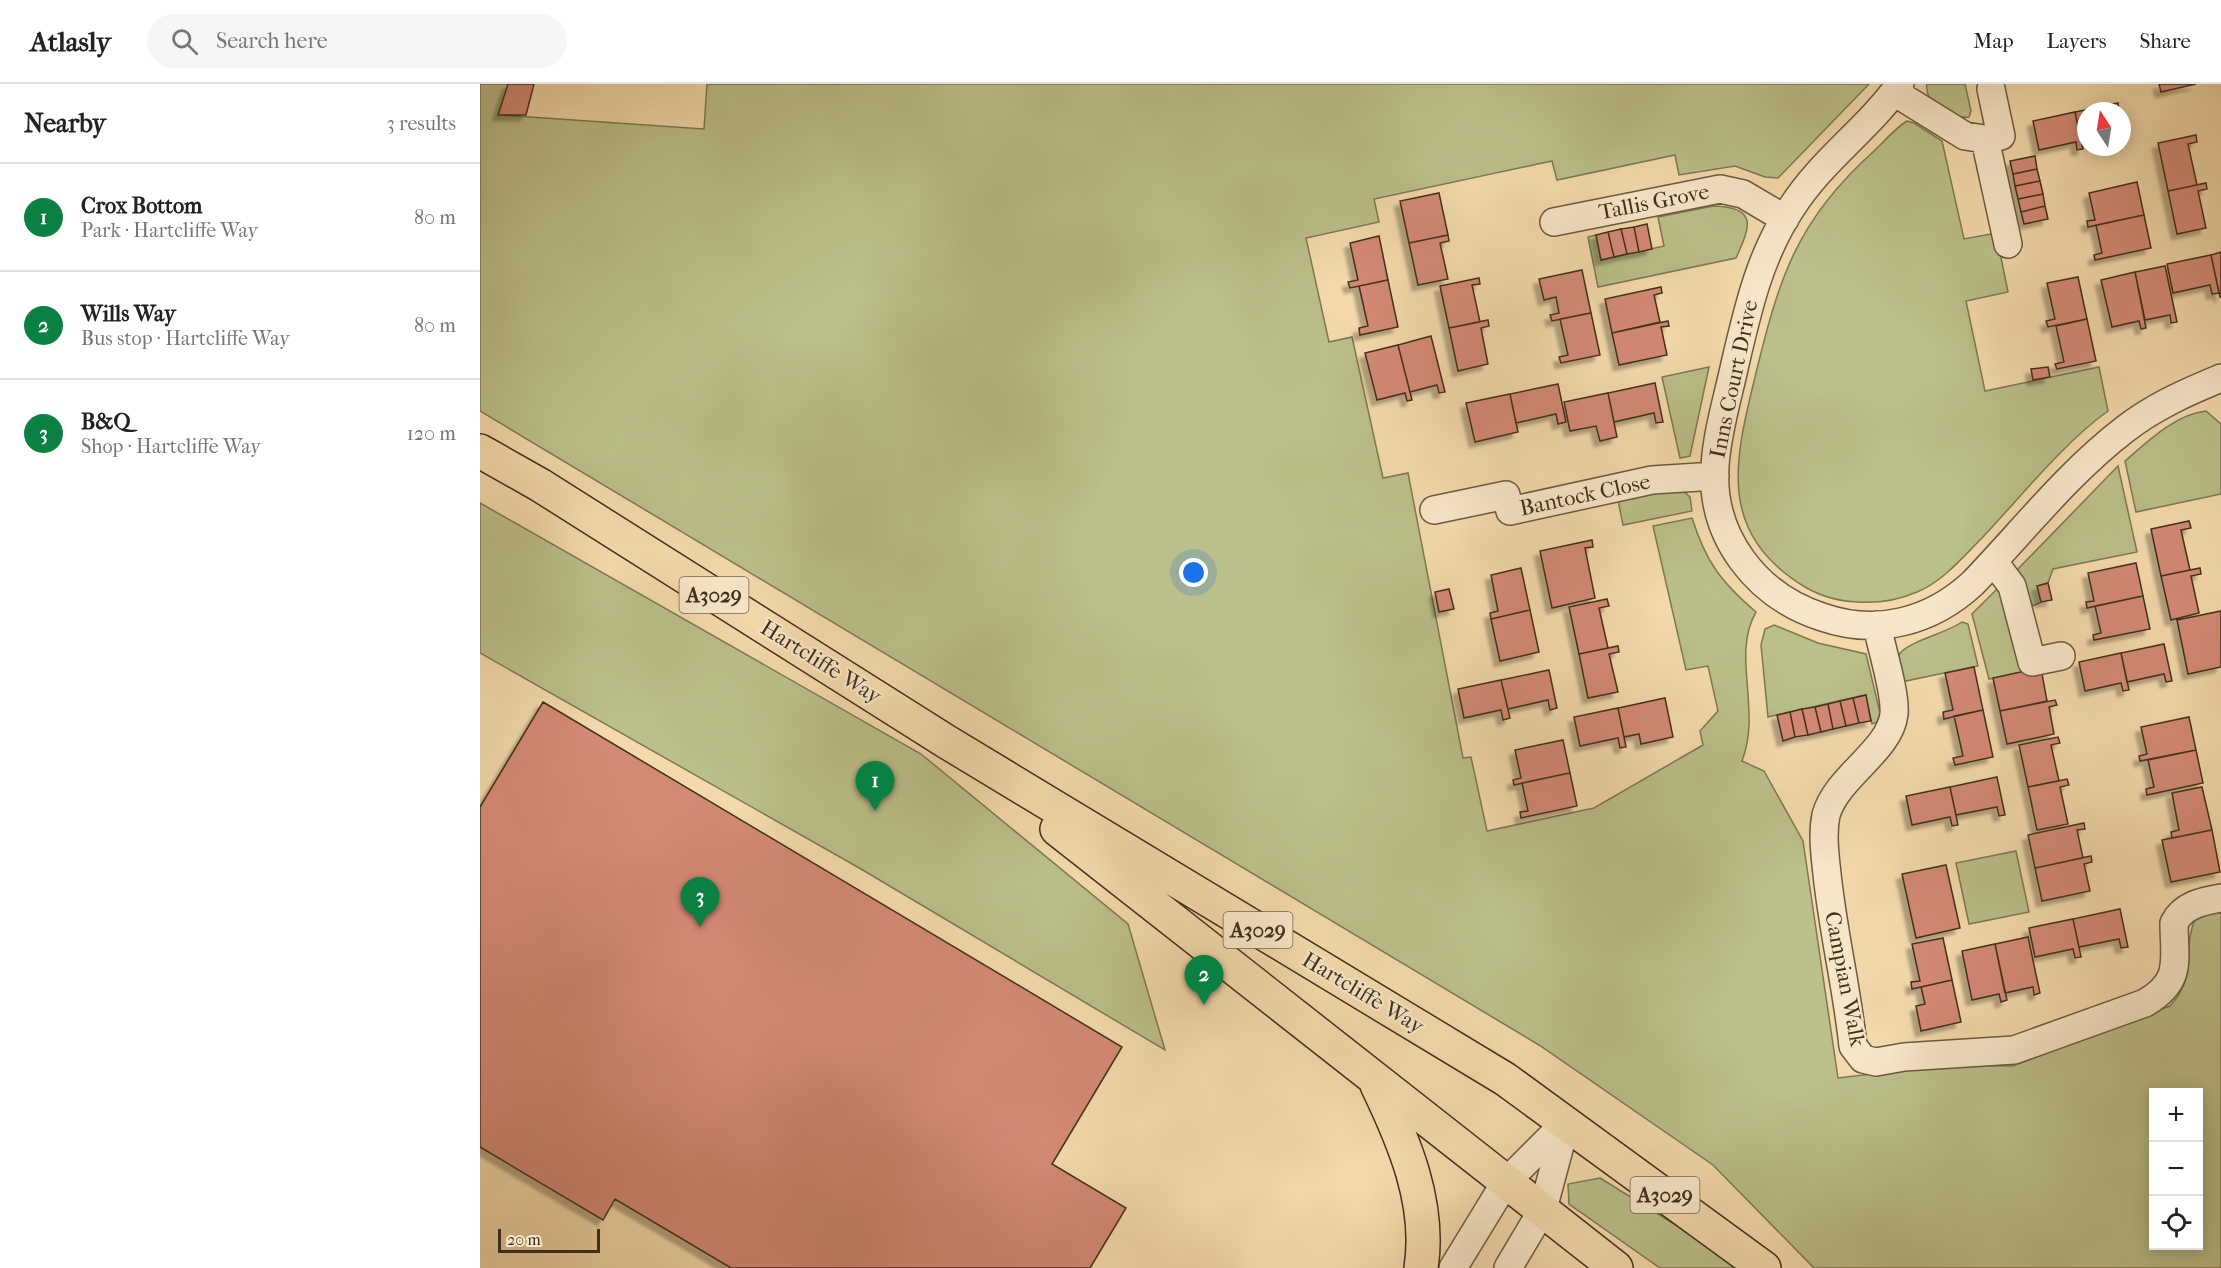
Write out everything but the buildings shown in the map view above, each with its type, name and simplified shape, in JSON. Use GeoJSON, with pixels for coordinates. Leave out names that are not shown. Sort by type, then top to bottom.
{"type":"FeatureCollection","features":[{"type":"Feature","properties":{"kind":"highway","name":"Hartcliffe Way"},"geometry":{"type":"LineString","coordinates":[[480,451],[540,485],[947,742],[1480,1064],[1566,1122],[1764,1268]]}},
{"type":"Feature","properties":{"kind":"highway","name":"Hartcliffe Way"},"geometry":{"type":"LineString","coordinates":[[947,742],[1616,1268]]}},
{"type":"Feature","properties":{"kind":"highway"},"geometry":{"type":"LineString","coordinates":[[1374,1078],[1400,1133],[1420,1202],[1423,1219],[1421,1268]]}},
{"type":"Feature","properties":{"kind":"street"},"geometry":{"type":"LineString","coordinates":[[1897,88],[1965,136],[1985,139],[2001,136],[1991,89]]}},
{"type":"Feature","properties":{"kind":"street","name":"Inns Court Drive"},"geometry":{"type":"LineString","coordinates":[[1897,88],[1873,118],[1809,183],[1785,219],[1761,266],[1750,299],[1718,443],[1715,476],[1716,503],[1724,527],[1740,558],[1762,584],[1775,595],[1812,614],[1855,625],[1877,625],[1932,614],[1954,601],[1994,562],[2086,463],[2124,430],[2163,405],[2221,378]]}},
{"type":"Feature","properties":{"kind":"street"},"geometry":{"type":"LineString","coordinates":[[1985,139],[2008,244]]}},
{"type":"Feature","properties":{"kind":"street","name":"Tallis Grove"},"geometry":{"type":"LineString","coordinates":[[1554,222],[1720,189],[1743,194],[1785,219]]}},
{"type":"Feature","properties":{"kind":"street","name":"Bantock Close"},"geometry":{"type":"LineString","coordinates":[[1434,510],[1506,495],[1509,511],[1653,480],[1715,476]]}},
{"type":"Feature","properties":{"kind":"street"},"geometry":{"type":"LineString","coordinates":[[1994,562],[2012,586],[2032,662],[2061,656]]}},
{"type":"Feature","properties":{"kind":"street","name":"Campian Walk"},"geometry":{"type":"LineString","coordinates":[[1877,625],[1894,717],[1883,739],[1843,783],[1832,801],[1826,816],[1824,841],[1831,914],[1853,1046],[1863,1059],[1876,1062],[1904,1057],[2014,1050],[2145,1003],[2158,996],[2172,979],[2175,964],[2174,923],[2177,917],[2192,905],[2221,898]]}},
{"type":"Feature","properties":{"kind":"street"},"geometry":{"type":"LineString","coordinates":[[1453,1268],[1505,1183],[1566,1122]]}},
{"type":"Feature","properties":{"kind":"street"},"geometry":{"type":"LineString","coordinates":[[1508,1268],[1543,1209],[1566,1122]]}},
{"type":"Feature","properties":{"kind":"green space"},"geometry":{"type":"Polygon","coordinates":[[[480,84],[508,84],[499,115],[704,129],[707,84],[1869,84],[1778,178],[1765,177],[1735,166],[1679,175],[1675,155],[1557,180],[1552,161],[1374,199],[1379,222],[1306,238],[1329,342],[1352,337],[1383,478],[1408,473],[1463,758],[1471,757],[1487,831],[1594,808],[1703,745],[1700,731],[1718,711],[1708,666],[1686,670],[1653,526],[1692,518],[1703,547],[1716,570],[1733,591],[1756,612],[1749,629],[1746,646],[1749,722],[1742,761],[1764,771],[1803,841],[1838,1078],[1948,1065],[2013,1066],[2170,1006],[2179,994],[2188,972],[2190,941],[2196,917],[2221,907],[2221,1268],[1814,1268],[1713,1165],[1539,1045],[480,411],[480,84]]]}},
{"type":"Feature","properties":{"kind":"green space"},"geometry":{"type":"Polygon","coordinates":[[[1927,84],[1965,84],[1971,111],[1969,117],[1955,116],[1940,109],[1930,98],[1927,84]]]}},
{"type":"Feature","properties":{"kind":"green space"},"geometry":{"type":"Polygon","coordinates":[[[1907,121],[1942,141],[1964,239],[1996,233],[2008,292],[1966,301],[1985,391],[2099,367],[2108,411],[2058,455],[1981,539],[1935,582],[1917,592],[1890,600],[1846,601],[1831,598],[1805,587],[1776,566],[1756,542],[1744,518],[1739,492],[1742,435],[1773,308],[1795,252],[1826,202],[1847,177],[1907,121]]]}},
{"type":"Feature","properties":{"kind":"green space"},"geometry":{"type":"Polygon","coordinates":[[[1713,206],[1738,210],[1747,221],[1745,237],[1736,258],[1598,287],[1588,237],[1596,235],[1601,260],[1664,246],[1658,217],[1713,206]]]}},
{"type":"Feature","properties":{"kind":"green space"},"geometry":{"type":"Polygon","coordinates":[[[1709,367],[1690,456],[1680,458],[1662,377],[1709,367]]]}},
{"type":"Feature","properties":{"kind":"green space"},"geometry":{"type":"Polygon","coordinates":[[[2206,411],[2221,424],[2221,494],[2136,512],[2125,461],[2173,423],[2195,413],[2206,411]]]}},
{"type":"Feature","properties":{"kind":"green space"},"geometry":{"type":"Polygon","coordinates":[[[2118,466],[2137,552],[2053,569],[2048,583],[2038,586],[2041,602],[2033,606],[2017,570],[2118,466]]]}},
{"type":"Feature","properties":{"kind":"green space"},"geometry":{"type":"Polygon","coordinates":[[[1682,490],[1690,497],[1692,511],[1623,525],[1618,500],[1657,492],[1682,490]]]}},
{"type":"Feature","properties":{"kind":"green space"},"geometry":{"type":"Polygon","coordinates":[[[480,503],[921,754],[1128,924],[1165,1050],[861,869],[480,653],[480,503]]]}},
{"type":"Feature","properties":{"kind":"green space"},"geometry":{"type":"Polygon","coordinates":[[[1997,589],[2001,590],[2022,672],[1989,679],[1972,614],[1997,589]]]}},
{"type":"Feature","properties":{"kind":"green space"},"geometry":{"type":"Polygon","coordinates":[[[1962,622],[1968,624],[1978,666],[1901,682],[1898,656],[1903,651],[1909,646],[1962,622]]]}},
{"type":"Feature","properties":{"kind":"green space"},"geometry":{"type":"Polygon","coordinates":[[[1774,625],[1818,643],[1866,654],[1880,713],[1877,722],[1872,724],[1865,695],[1768,717],[1761,645],[1765,629],[1774,625]]]}},
{"type":"Feature","properties":{"kind":"green space"},"geometry":{"type":"Polygon","coordinates":[[[2016,851],[2029,912],[1969,924],[1956,863],[2016,851]]]}},
{"type":"Feature","properties":{"kind":"green space"},"geometry":{"type":"Polygon","coordinates":[[[1600,1178],[1684,1230],[1736,1268],[1660,1268],[1569,1204],[1568,1184],[1600,1178]]]}},
{"type":"Feature","properties":{"kind":"place","name":"Crox Bottom"},"geometry":{"type":"Point","coordinates":[875,811]}},
{"type":"Feature","properties":{"kind":"place","name":"B&Q"},"geometry":{"type":"Point","coordinates":[700,927]}},
{"type":"Feature","properties":{"kind":"place","name":"Wills Way"},"geometry":{"type":"Point","coordinates":[1204,1005]}}]}
